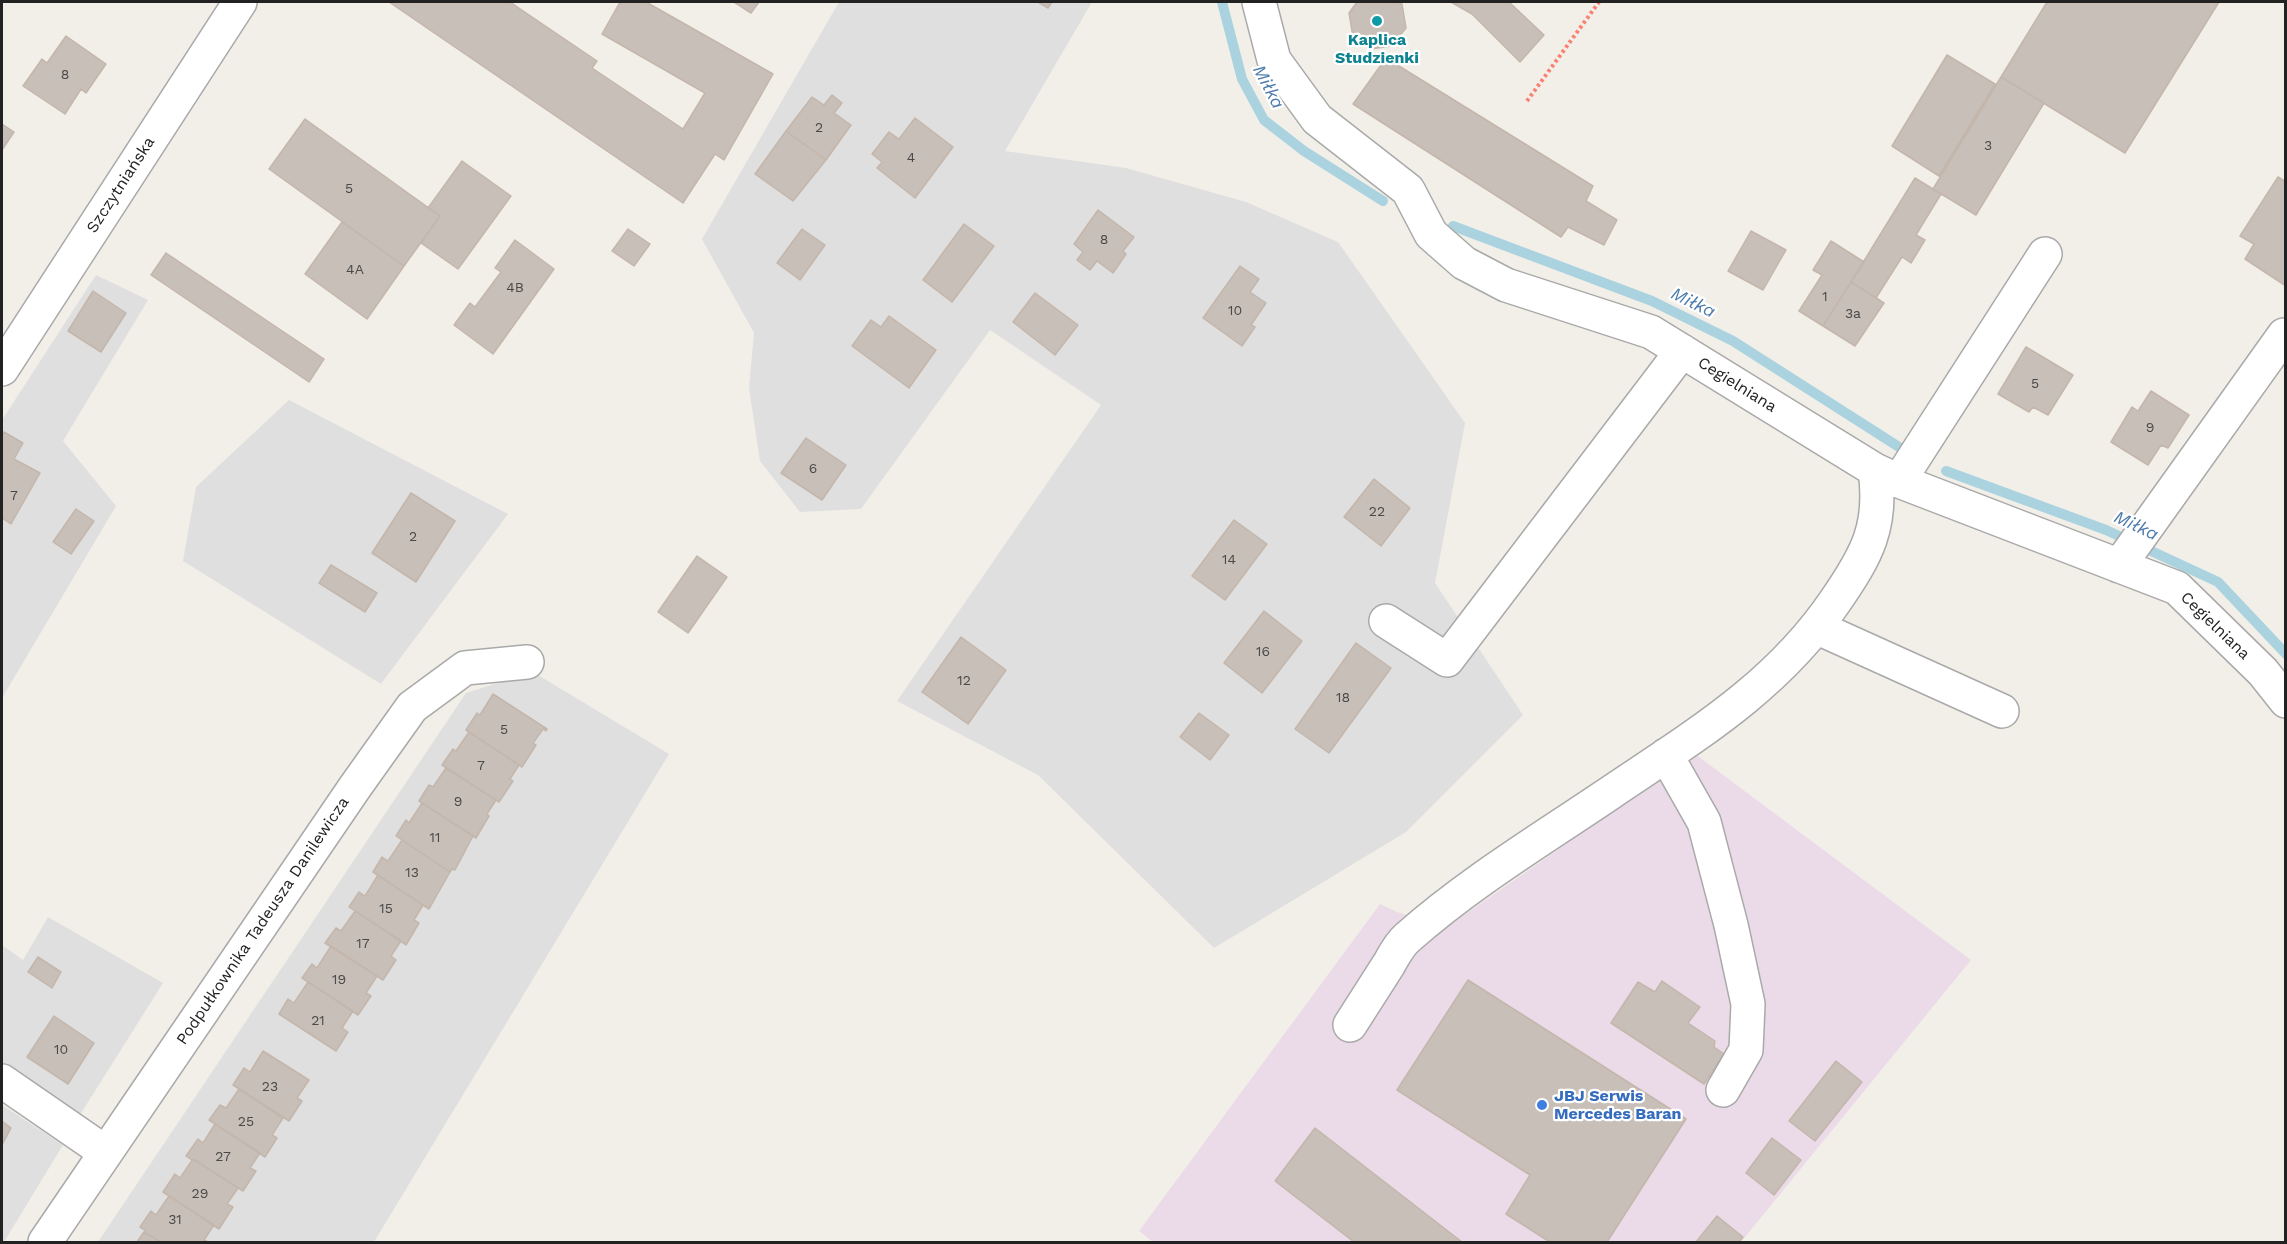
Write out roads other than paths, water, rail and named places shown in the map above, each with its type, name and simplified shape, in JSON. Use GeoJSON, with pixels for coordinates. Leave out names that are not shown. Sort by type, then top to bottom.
{"type":"FeatureCollection","features":[{"type":"Feature","properties":{"kind":"street","name":"Szczytniańska"},"geometry":{"type":"LineString","coordinates":[[2,369],[240,2]]}},
{"type":"Feature","properties":{"kind":"street","name":"Cegielniana"},"geometry":{"type":"LineString","coordinates":[[1259,2],[1274,60],[1317,119],[1408,189],[1431,234],[1464,263],[1506,285],[1651,332],[1887,475],[2130,551],[2177,588],[2263,672],[2286,701]]}},
{"type":"Feature","properties":{"kind":"street"},"geometry":{"type":"LineString","coordinates":[[1350,1025],[1404,940],[1488,875],[1666,755],[1755,692],[1773,675],[1816,627],[1861,564],[1872,538],[1879,493],[1887,475],[2045,254]]}},
{"type":"Feature","properties":{"kind":"street"},"geometry":{"type":"LineString","coordinates":[[2130,551],[2284,335]]}},
{"type":"Feature","properties":{"kind":"street"},"geometry":{"type":"LineString","coordinates":[[1386,621],[1447,660],[1682,351]]}},
{"type":"Feature","properties":{"kind":"street"},"geometry":{"type":"LineString","coordinates":[[1816,627],[2002,711]]}},
{"type":"Feature","properties":{"kind":"street","name":"Podpułkownika Tadeusza Danilewicza"},"geometry":{"type":"LineString","coordinates":[[45,1242],[412,707],[465,668],[527,662]]}},
{"type":"Feature","properties":{"kind":"street"},"geometry":{"type":"LineString","coordinates":[[1666,755],[1704,822],[1731,925],[1748,1004],[1746,1050],[1722,1090]]}},
{"type":"Feature","properties":{"kind":"street"},"geometry":{"type":"LineString","coordinates":[[2,1081],[105,1152]]}},
{"type":"Feature","properties":{"kind":"waterway","name":"Miłka"},"geometry":{"type":"LineString","coordinates":[[1222,2],[1242,79],[1264,120],[1304,151],[1383,201]]}},
{"type":"Feature","properties":{"kind":"waterway","name":"Miłka"},"geometry":{"type":"LineString","coordinates":[[1453,226],[1652,301],[1733,341],[1899,447]]}},
{"type":"Feature","properties":{"kind":"waterway","name":"Miłka"},"geometry":{"type":"LineString","coordinates":[[1946,471],[2106,530],[2218,582],[2286,654]]}},
{"type":"Feature","properties":{"kind":"place","name":"Kaplica Studzienki"},"geometry":{"type":"Point","coordinates":[1377,21]}},
{"type":"Feature","properties":{"kind":"place","name":"JBJ Serwis Mercedes Baran"},"geometry":{"type":"Point","coordinates":[1542,1105]}}]}
